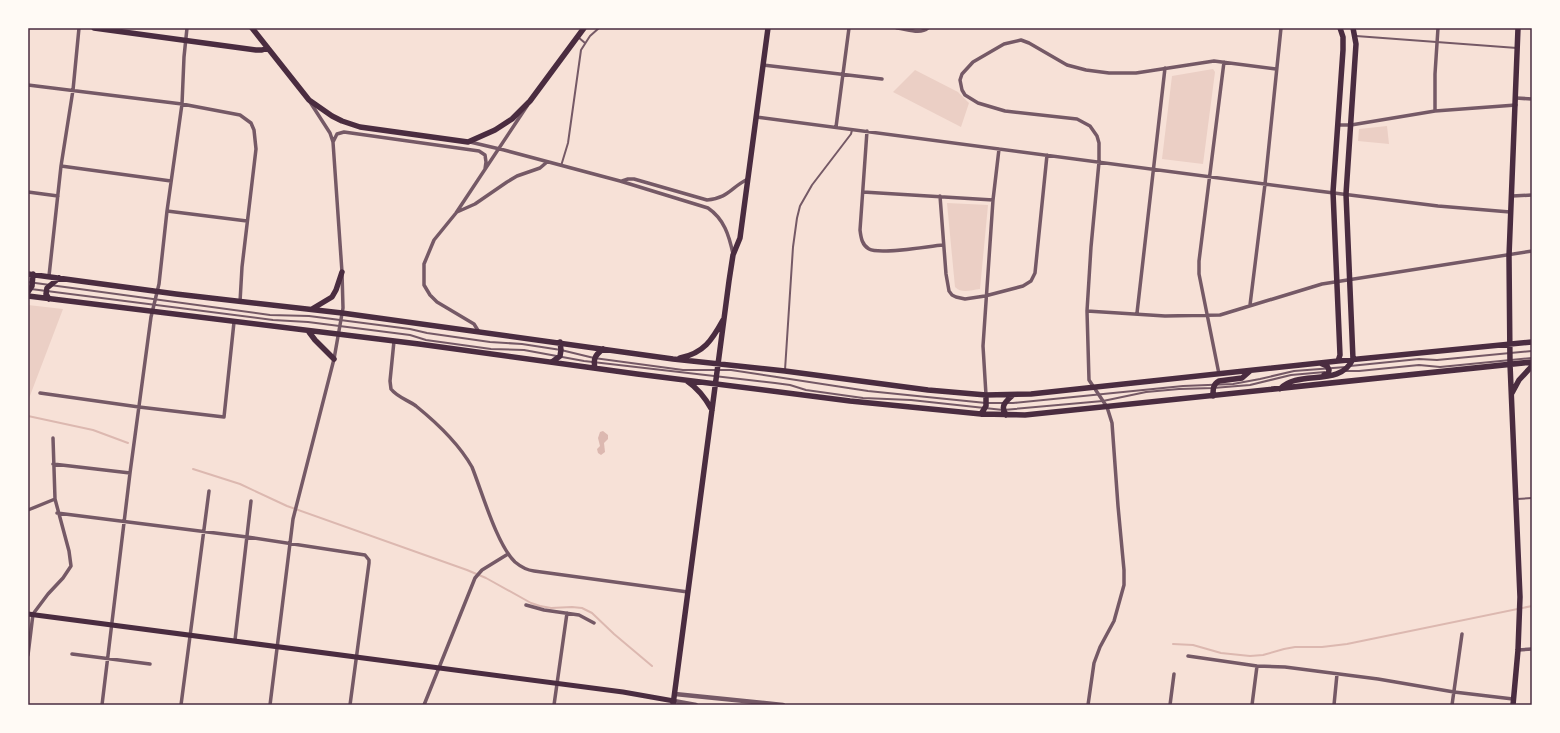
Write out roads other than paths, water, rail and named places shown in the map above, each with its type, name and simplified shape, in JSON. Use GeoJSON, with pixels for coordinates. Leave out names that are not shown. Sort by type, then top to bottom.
{"type":"FeatureCollection","features":[{"type":"Feature","properties":{"kind":"main road"},"geometry":{"type":"LineString","coordinates":[[94,28],[256,50],[268,48]]}},
{"type":"Feature","properties":{"kind":"main road"},"geometry":{"type":"LineString","coordinates":[[252,28],[309,100],[332,116],[360,127],[468,142],[495,130],[512,119],[530,102],[584,28]]}},
{"type":"Feature","properties":{"kind":"main road"},"geometry":{"type":"LineString","coordinates":[[30,614],[111,626],[235,640],[624,692],[673,703],[733,255],[740,238],[768,28]]}},
{"type":"Feature","properties":{"kind":"main road"},"geometry":{"type":"LineString","coordinates":[[1338,361],[1340,355],[1332,192],[1343,50],[1343,37],[1340,28]]}},
{"type":"Feature","properties":{"kind":"main road"},"geometry":{"type":"LineString","coordinates":[[1280,389],[1285,383],[1291,381],[1320,377],[1343,371],[1349,366],[1353,359],[1346,194],[1355,36],[1353,28]]}},
{"type":"Feature","properties":{"kind":"main road"},"geometry":{"type":"LineString","coordinates":[[1513,702],[1518,650],[1519,603],[1510,362],[1509,256],[1518,28]]}},
{"type":"Feature","properties":{"kind":"main road"},"geometry":{"type":"LineString","coordinates":[[312,309],[332,297],[342,272]]}},
{"type":"Feature","properties":{"kind":"main road"},"geometry":{"type":"LineString","coordinates":[[30,287],[31,274],[49,276],[240,302],[312,309],[560,342],[718,367],[785,371],[928,390],[986,395],[1013,395],[1353,359],[1532,342]]}},
{"type":"Feature","properties":{"kind":"main road"},"geometry":{"type":"LineString","coordinates":[[49,299],[45,291],[48,285],[59,278]]}},
{"type":"Feature","properties":{"kind":"main road"},"geometry":{"type":"LineString","coordinates":[[28,296],[309,332],[394,341],[685,380],[716,380],[850,400],[981,414],[1004,413],[1025,415],[1280,389],[1510,362],[1532,362]]}},
{"type":"Feature","properties":{"kind":"main road"},"geometry":{"type":"LineString","coordinates":[[673,359],[692,356],[705,347],[715,335],[725,317]]}},
{"type":"Feature","properties":{"kind":"main road"},"geometry":{"type":"LineString","coordinates":[[309,332],[314,340],[334,359]]}},
{"type":"Feature","properties":{"kind":"main road"},"geometry":{"type":"LineString","coordinates":[[551,362],[561,353],[560,342]]}},
{"type":"Feature","properties":{"kind":"main road"},"geometry":{"type":"LineString","coordinates":[[595,368],[594,360],[597,353],[603,349]]}},
{"type":"Feature","properties":{"kind":"main road"},"geometry":{"type":"LineString","coordinates":[[1320,363],[1328,370],[1320,377]]}},
{"type":"Feature","properties":{"kind":"main road"},"geometry":{"type":"LineString","coordinates":[[1511,395],[1519,380],[1532,366]]}},
{"type":"Feature","properties":{"kind":"main road"},"geometry":{"type":"LineString","coordinates":[[1213,396],[1214,387],[1219,381],[1242,378],[1250,371]]}},
{"type":"Feature","properties":{"kind":"main road"},"geometry":{"type":"LineString","coordinates":[[685,380],[700,391],[712,410]]}},
{"type":"Feature","properties":{"kind":"main road"},"geometry":{"type":"LineString","coordinates":[[981,414],[986,406],[986,395]]}},
{"type":"Feature","properties":{"kind":"main road"},"geometry":{"type":"LineString","coordinates":[[1004,413],[1004,403],[1013,395]]}},
{"type":"Feature","properties":{"kind":"street"},"geometry":{"type":"LineString","coordinates":[[49,276],[58,196],[73,90],[79,28]]}},
{"type":"Feature","properties":{"kind":"street"},"geometry":{"type":"LineString","coordinates":[[102,705],[130,473],[134,455],[139,407],[154,305],[158,291],[167,211],[182,104],[188,28]]}},
{"type":"Feature","properties":{"kind":"street"},"geometry":{"type":"LineString","coordinates":[[836,127],[849,28]]}},
{"type":"Feature","properties":{"kind":"street"},"geometry":{"type":"LineString","coordinates":[[897,28],[925,31],[928,28]]}},
{"type":"Feature","properties":{"kind":"street"},"geometry":{"type":"LineString","coordinates":[[1250,305],[1265,184],[1280,28]]}},
{"type":"Feature","properties":{"kind":"street"},"geometry":{"type":"LineString","coordinates":[[1435,111],[1434,89],[1438,28]]}},
{"type":"Feature","properties":{"kind":"street"},"geometry":{"type":"LineString","coordinates":[[1088,705],[1094,664],[1100,647],[1117,613],[1124,577],[1112,422],[1107,407],[1099,394],[1092,387],[1089,380],[1087,311],[1100,143],[1095,131],[1083,122],[1070,118],[1006,111],[978,104],[965,95],[962,90],[960,80],[962,74],[973,62],[1004,44],[1016,41],[1025,41],[1067,65],[1086,70],[1123,74],[1214,61],[1276,69]]}},
{"type":"Feature","properties":{"kind":"street"},"geometry":{"type":"LineString","coordinates":[[1219,374],[1199,274],[1199,261],[1224,62]]}},
{"type":"Feature","properties":{"kind":"street"},"geometry":{"type":"LineString","coordinates":[[763,65],[882,79]]}},
{"type":"Feature","properties":{"kind":"street"},"geometry":{"type":"LineString","coordinates":[[1137,313],[1155,170],[1165,68]]}},
{"type":"Feature","properties":{"kind":"street"},"geometry":{"type":"LineString","coordinates":[[28,85],[182,104],[233,113],[246,118],[251,123],[256,138],[242,267],[240,302]]}},
{"type":"Feature","properties":{"kind":"street"},"geometry":{"type":"LineString","coordinates":[[1516,98],[1532,99]]}},
{"type":"Feature","properties":{"kind":"street"},"geometry":{"type":"LineString","coordinates":[[270,705],[293,519],[334,359],[342,320],[342,272],[333,142],[327,128],[309,100]]}},
{"type":"Feature","properties":{"kind":"street"},"geometry":{"type":"LineString","coordinates":[[479,332],[472,322],[437,302],[430,295],[424,285],[424,264],[428,252],[439,232],[456,213],[523,115],[530,102]]}},
{"type":"Feature","properties":{"kind":"street"},"geometry":{"type":"LineString","coordinates":[[1338,125],[1351,125],[1435,111],[1516,105]]}},
{"type":"Feature","properties":{"kind":"street"},"geometry":{"type":"LineString","coordinates":[[756,118],[852,129],[1438,206],[1510,212]]}},
{"type":"Feature","properties":{"kind":"street"},"geometry":{"type":"LineString","coordinates":[[867,131],[860,230],[861,240],[869,249],[881,251],[944,245]]}},
{"type":"Feature","properties":{"kind":"street"},"geometry":{"type":"LineString","coordinates":[[333,142],[337,134],[344,132],[479,151],[486,159],[485,170]]}},
{"type":"Feature","properties":{"kind":"street"},"geometry":{"type":"LineString","coordinates":[[468,142],[499,148],[620,181],[708,208],[720,218],[726,228],[733,255]]}},
{"type":"Feature","properties":{"kind":"street"},"geometry":{"type":"LineString","coordinates":[[986,395],[983,352],[985,296],[999,149]]}},
{"type":"Feature","properties":{"kind":"street"},"geometry":{"type":"LineString","coordinates":[[940,196],[946,274],[949,291],[956,297],[961,298],[985,296],[1023,286],[1031,281],[1035,273],[1047,155]]}},
{"type":"Feature","properties":{"kind":"street"},"geometry":{"type":"LineString","coordinates":[[456,213],[475,204],[517,176],[540,168],[547,162]]}},
{"type":"Feature","properties":{"kind":"street"},"geometry":{"type":"LineString","coordinates":[[62,166],[171,181]]}},
{"type":"Feature","properties":{"kind":"street"},"geometry":{"type":"LineString","coordinates":[[620,181],[628,179],[634,180],[707,200],[727,194],[734,190],[739,183],[749,178]]}},
{"type":"Feature","properties":{"kind":"street"},"geometry":{"type":"LineString","coordinates":[[28,192],[58,196]]}},
{"type":"Feature","properties":{"kind":"street"},"geometry":{"type":"LineString","coordinates":[[863,192],[993,200]]}},
{"type":"Feature","properties":{"kind":"street"},"geometry":{"type":"LineString","coordinates":[[1512,196],[1532,195]]}},
{"type":"Feature","properties":{"kind":"street"},"geometry":{"type":"LineString","coordinates":[[167,211],[247,221]]}},
{"type":"Feature","properties":{"kind":"street"},"geometry":{"type":"LineString","coordinates":[[1087,311],[1137,313],[1164,316],[1220,315],[1322,284],[1509,256],[1532,251]]}},
{"type":"Feature","properties":{"kind":"street"},"geometry":{"type":"LineString","coordinates":[[40,393],[224,417],[234,322]]}},
{"type":"Feature","properties":{"kind":"street"},"geometry":{"type":"LineString","coordinates":[[394,341],[390,381],[391,389],[416,406],[430,418],[456,444],[467,458],[472,467],[501,542],[514,561],[524,569],[534,571],[688,592]]}},
{"type":"Feature","properties":{"kind":"street"},"geometry":{"type":"LineString","coordinates":[[28,654],[30,614],[63,578],[71,566],[69,551],[57,513],[55,499],[53,438]]}},
{"type":"Feature","properties":{"kind":"street"},"geometry":{"type":"LineString","coordinates":[[53,464],[130,473]]}},
{"type":"Feature","properties":{"kind":"street"},"geometry":{"type":"LineString","coordinates":[[181,705],[208,491]]}},
{"type":"Feature","properties":{"kind":"street"},"geometry":{"type":"LineString","coordinates":[[28,510],[55,499]]}},
{"type":"Feature","properties":{"kind":"street"},"geometry":{"type":"LineString","coordinates":[[235,640],[251,501]]}},
{"type":"Feature","properties":{"kind":"street"},"geometry":{"type":"LineString","coordinates":[[57,513],[247,537],[362,554],[367,557],[369,563],[350,705]]}},
{"type":"Feature","properties":{"kind":"street"},"geometry":{"type":"LineString","coordinates":[[424,705],[475,578],[482,570],[508,554]]}},
{"type":"Feature","properties":{"kind":"street"},"geometry":{"type":"LineString","coordinates":[[526,605],[544,610],[580,615],[594,623]]}},
{"type":"Feature","properties":{"kind":"street"},"geometry":{"type":"LineString","coordinates":[[554,705],[567,613]]}},
{"type":"Feature","properties":{"kind":"street"},"geometry":{"type":"LineString","coordinates":[[1452,705],[1462,634]]}},
{"type":"Feature","properties":{"kind":"street"},"geometry":{"type":"LineString","coordinates":[[1518,650],[1532,649]]}},
{"type":"Feature","properties":{"kind":"street"},"geometry":{"type":"LineString","coordinates":[[72,654],[150,664]]}},
{"type":"Feature","properties":{"kind":"street"},"geometry":{"type":"LineString","coordinates":[[1188,656],[1257,666],[1285,667],[1337,674],[1513,702]]}},
{"type":"Feature","properties":{"kind":"street"},"geometry":{"type":"LineString","coordinates":[[1252,705],[1257,666]]}},
{"type":"Feature","properties":{"kind":"street"},"geometry":{"type":"LineString","coordinates":[[1170,705],[1174,674]]}},
{"type":"Feature","properties":{"kind":"street"},"geometry":{"type":"LineString","coordinates":[[1334,705],[1337,674]]}},
{"type":"Feature","properties":{"kind":"street"},"geometry":{"type":"LineString","coordinates":[[674,694],[783,705]]}},
{"type":"Feature","properties":{"kind":"street"},"geometry":{"type":"LineString","coordinates":[[673,703],[696,705]]}},
{"type":"Feature","properties":{"kind":"lane"},"geometry":{"type":"LineString","coordinates":[[561,166],[568,143],[580,55],[585,43],[599,28]]}},
{"type":"Feature","properties":{"kind":"lane"},"geometry":{"type":"LineString","coordinates":[[1355,36],[1518,48]]}},
{"type":"Feature","properties":{"kind":"lane"},"geometry":{"type":"LineString","coordinates":[[577,37],[585,43]]}},
{"type":"Feature","properties":{"kind":"lane"},"geometry":{"type":"LineString","coordinates":[[785,371],[793,247],[800,206],[812,185],[850,134],[852,129]]}},
{"type":"Feature","properties":{"kind":"lane"},"geometry":{"type":"LineString","coordinates":[[30,287],[48,285],[270,315],[309,316],[410,329],[427,333],[490,342],[522,344],[594,360],[716,380],[775,383],[806,390],[862,398],[986,406],[1183,386],[1214,387]]}},
{"type":"Feature","properties":{"kind":"lane"},"geometry":{"type":"LineString","coordinates":[[30,287],[45,291],[154,305],[410,335],[426,340],[491,349],[561,353],[594,360],[683,370],[718,367],[816,384],[986,406],[1004,413],[1103,401],[1146,392],[1214,387],[1251,381],[1294,371],[1359,371],[1419,365],[1440,367],[1510,362],[1532,358]]}},
{"type":"Feature","properties":{"kind":"lane"},"geometry":{"type":"LineString","coordinates":[[1328,370],[1349,366],[1419,359],[1437,360],[1532,351]]}},
{"type":"Feature","properties":{"kind":"lane"},"geometry":{"type":"LineString","coordinates":[[1516,499],[1532,498]]}},
{"type":"Feature","properties":{"kind":"waterway"},"geometry":{"type":"LineString","coordinates":[[28,416],[93,430],[128,443]]}},
{"type":"Feature","properties":{"kind":"waterway"},"geometry":{"type":"LineString","coordinates":[[193,469],[240,484],[287,506],[467,570],[486,578],[531,603],[551,608],[582,608],[592,613],[652,666]]}},
{"type":"Feature","properties":{"kind":"waterway"},"geometry":{"type":"LineString","coordinates":[[1173,644],[1193,645],[1221,653],[1250,656],[1263,655],[1295,647],[1322,647],[1347,644],[1532,606]]}}]}
